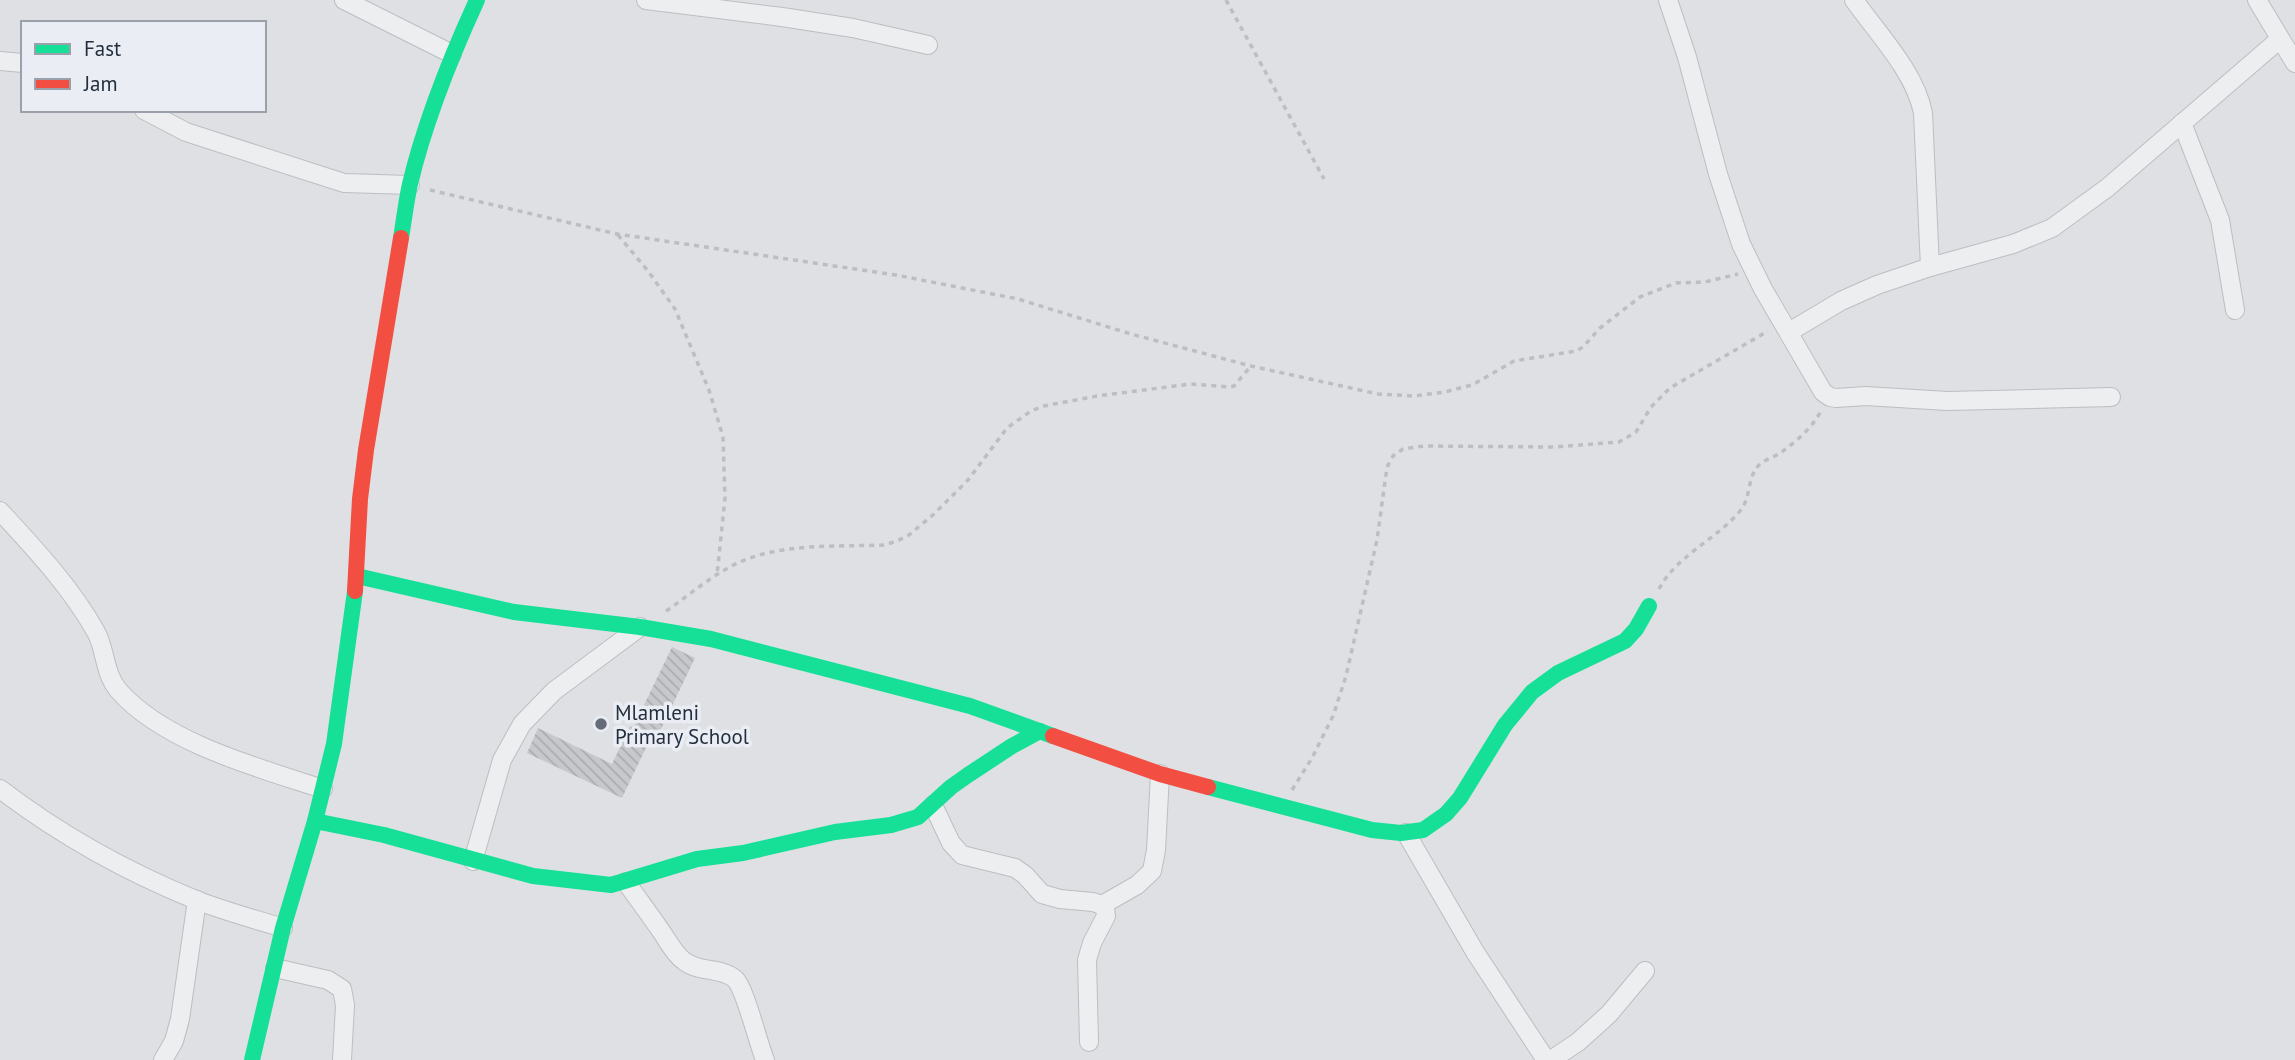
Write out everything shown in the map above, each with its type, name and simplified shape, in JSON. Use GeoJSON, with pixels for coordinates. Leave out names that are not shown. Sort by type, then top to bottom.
{"type":"FeatureCollection","features":[{"type":"Feature","properties":{"kind":"street"},"geometry":{"type":"LineString","coordinates":[[344,0],[452,54]]}},
{"type":"Feature","properties":{"kind":"street"},"geometry":{"type":"LineString","coordinates":[[252,1060],[283,928],[315,821],[334,744],[357,576],[360,499],[366,450],[410,185],[452,54],[477,0]]}},
{"type":"Feature","properties":{"kind":"street"},"geometry":{"type":"LineString","coordinates":[[646,0],[853,28],[928,45]]}},
{"type":"Feature","properties":{"kind":"street"},"geometry":{"type":"LineString","coordinates":[[1668,0],[1694,81],[1734,226],[1752,267],[1817,384],[1830,397],[1866,396],[1947,401],[2111,397]]}},
{"type":"Feature","properties":{"kind":"street"},"geometry":{"type":"LineString","coordinates":[[1854,0],[1919,95],[1923,113],[1930,267]]}},
{"type":"Feature","properties":{"kind":"street"},"geometry":{"type":"LineString","coordinates":[[2257,0],[2295,63]]}},
{"type":"Feature","properties":{"kind":"street"},"geometry":{"type":"LineString","coordinates":[[1786,327],[1877,285],[2013,244],[2052,228],[2107,188],[2280,39]]}},
{"type":"Feature","properties":{"kind":"street"},"geometry":{"type":"LineString","coordinates":[[0,61],[21,63]]}},
{"type":"Feature","properties":{"kind":"street"},"geometry":{"type":"LineString","coordinates":[[148,112],[186,132],[344,183],[410,185]]}},
{"type":"Feature","properties":{"kind":"street"},"geometry":{"type":"LineString","coordinates":[[2182,123],[2220,219],[2235,310]]}},
{"type":"Feature","properties":{"kind":"street"},"geometry":{"type":"LineString","coordinates":[[0,511],[41,556],[74,599],[96,632],[104,650],[107,669],[117,689],[138,708],[164,726],[211,750],[323,789]]}},
{"type":"Feature","properties":{"kind":"street"},"geometry":{"type":"LineString","coordinates":[[357,576],[514,612],[640,627],[710,639],[970,706],[1160,774],[1372,830],[1406,833],[1426,830],[1446,815],[1482,765],[1522,701],[1534,689],[1579,663],[1626,641],[1649,606]]}},
{"type":"Feature","properties":{"kind":"street"},"geometry":{"type":"LineString","coordinates":[[472,860],[502,760],[522,724],[554,691],[640,627]]}},
{"type":"Feature","properties":{"kind":"street"},"geometry":{"type":"LineString","coordinates":[[315,821],[384,835],[533,876],[611,885],[626,883],[697,859],[743,853],[835,832],[891,825],[918,817],[968,775],[1040,731]]}},
{"type":"Feature","properties":{"kind":"street"},"geometry":{"type":"LineString","coordinates":[[933,806],[951,843],[962,855],[1015,868],[1025,875],[1036,891],[1049,897],[1102,905],[1137,885],[1152,870],[1156,850],[1160,774]]}},
{"type":"Feature","properties":{"kind":"street"},"geometry":{"type":"LineString","coordinates":[[0,789],[57,829],[97,852],[197,901],[283,928]]}},
{"type":"Feature","properties":{"kind":"street"},"geometry":{"type":"LineString","coordinates":[[1406,833],[1475,952],[1546,1060]]}},
{"type":"Feature","properties":{"kind":"street"},"geometry":{"type":"LineString","coordinates":[[626,883],[684,962],[701,970],[720,972],[736,980],[765,1060]]}},
{"type":"Feature","properties":{"kind":"street"},"geometry":{"type":"LineString","coordinates":[[163,1060],[174,1041],[180,1018],[197,901]]}},
{"type":"Feature","properties":{"kind":"street"},"geometry":{"type":"LineString","coordinates":[[1089,1042],[1087,960],[1092,943],[1106,916],[1102,905]]}},
{"type":"Feature","properties":{"kind":"street"},"geometry":{"type":"LineString","coordinates":[[275,968],[328,980],[342,989],[345,1005],[342,1060]]}},
{"type":"Feature","properties":{"kind":"street"},"geometry":{"type":"LineString","coordinates":[[1551,1060],[1578,1042],[1609,1014],[1645,971]]}},
{"type":"Feature","properties":{"kind":"path"},"geometry":{"type":"LineString","coordinates":[[1226,0],[1324,179]]}},
{"type":"Feature","properties":{"kind":"path"},"geometry":{"type":"LineString","coordinates":[[410,185],[617,234],[883,273],[1018,299],[1131,334],[1251,366],[1378,394],[1414,396],[1445,392],[1472,385],[1514,361],[1576,351],[1640,297],[1676,283],[1718,280],[1752,267]]}},
{"type":"Feature","properties":{"kind":"path"},"geometry":{"type":"LineString","coordinates":[[617,234],[675,309],[709,390],[723,437],[725,498],[717,575]]}},
{"type":"Feature","properties":{"kind":"path"},"geometry":{"type":"LineString","coordinates":[[1282,806],[1312,758],[1333,716],[1346,676],[1377,540],[1387,467],[1393,456],[1403,449],[1424,446],[1554,447],[1619,442],[1636,432],[1651,407],[1670,388],[1786,327]]}},
{"type":"Feature","properties":{"kind":"path"},"geometry":{"type":"LineString","coordinates":[[640,627],[731,566],[792,549],[884,545],[909,535],[968,480],[1007,428],[1017,419],[1044,405],[1191,384],[1230,387],[1234,386],[1251,366]]}},
{"type":"Feature","properties":{"kind":"path"},"geometry":{"type":"LineString","coordinates":[[1649,606],[1664,580],[1676,566],[1724,528],[1742,509],[1753,472],[1806,432],[1830,397]]}},
{"type":"Feature","properties":{"kind":"building"},"geometry":{"type":"Polygon","coordinates":[[[672,647],[695,658],[660,731],[655,729],[622,798],[527,753],[538,728],[612,764],[630,726],[633,728],[672,647]]]}},
{"type":"Feature","properties":{"kind":"traffic: fast"},"geometry":{"type":"LineString","coordinates":[[401,238],[410,184],[423,137],[477,0]]}},
{"type":"Feature","properties":{"kind":"traffic: fast"},"geometry":{"type":"LineString","coordinates":[[357,576],[514,612],[640,627],[711,639],[970,706],[1053,736]]}},
{"type":"Feature","properties":{"kind":"traffic: fast"},"geometry":{"type":"LineString","coordinates":[[252,1060],[283,928],[315,821],[334,744],[355,591]]}},
{"type":"Feature","properties":{"kind":"traffic: fast"},"geometry":{"type":"LineString","coordinates":[[1208,787],[1372,830],[1401,833],[1423,830],[1446,814],[1460,798],[1505,725],[1532,692],[1558,673],[1625,641],[1636,629],[1649,606]]}},
{"type":"Feature","properties":{"kind":"traffic: fast"},"geometry":{"type":"LineString","coordinates":[[315,821],[384,835],[533,876],[611,885],[697,859],[743,853],[835,832],[891,825],[918,817],[968,775],[1040,731]]}},
{"type":"Feature","properties":{"kind":"traffic: jam"},"geometry":{"type":"LineString","coordinates":[[355,591],[360,499],[366,450],[401,238]]}},
{"type":"Feature","properties":{"kind":"traffic: jam"},"geometry":{"type":"LineString","coordinates":[[1053,736],[1160,774],[1208,787]]}},
{"type":"Feature","properties":{"kind":"place","name":"Mlamleni Primary School"},"geometry":{"type":"Point","coordinates":[601,724]}}]}
